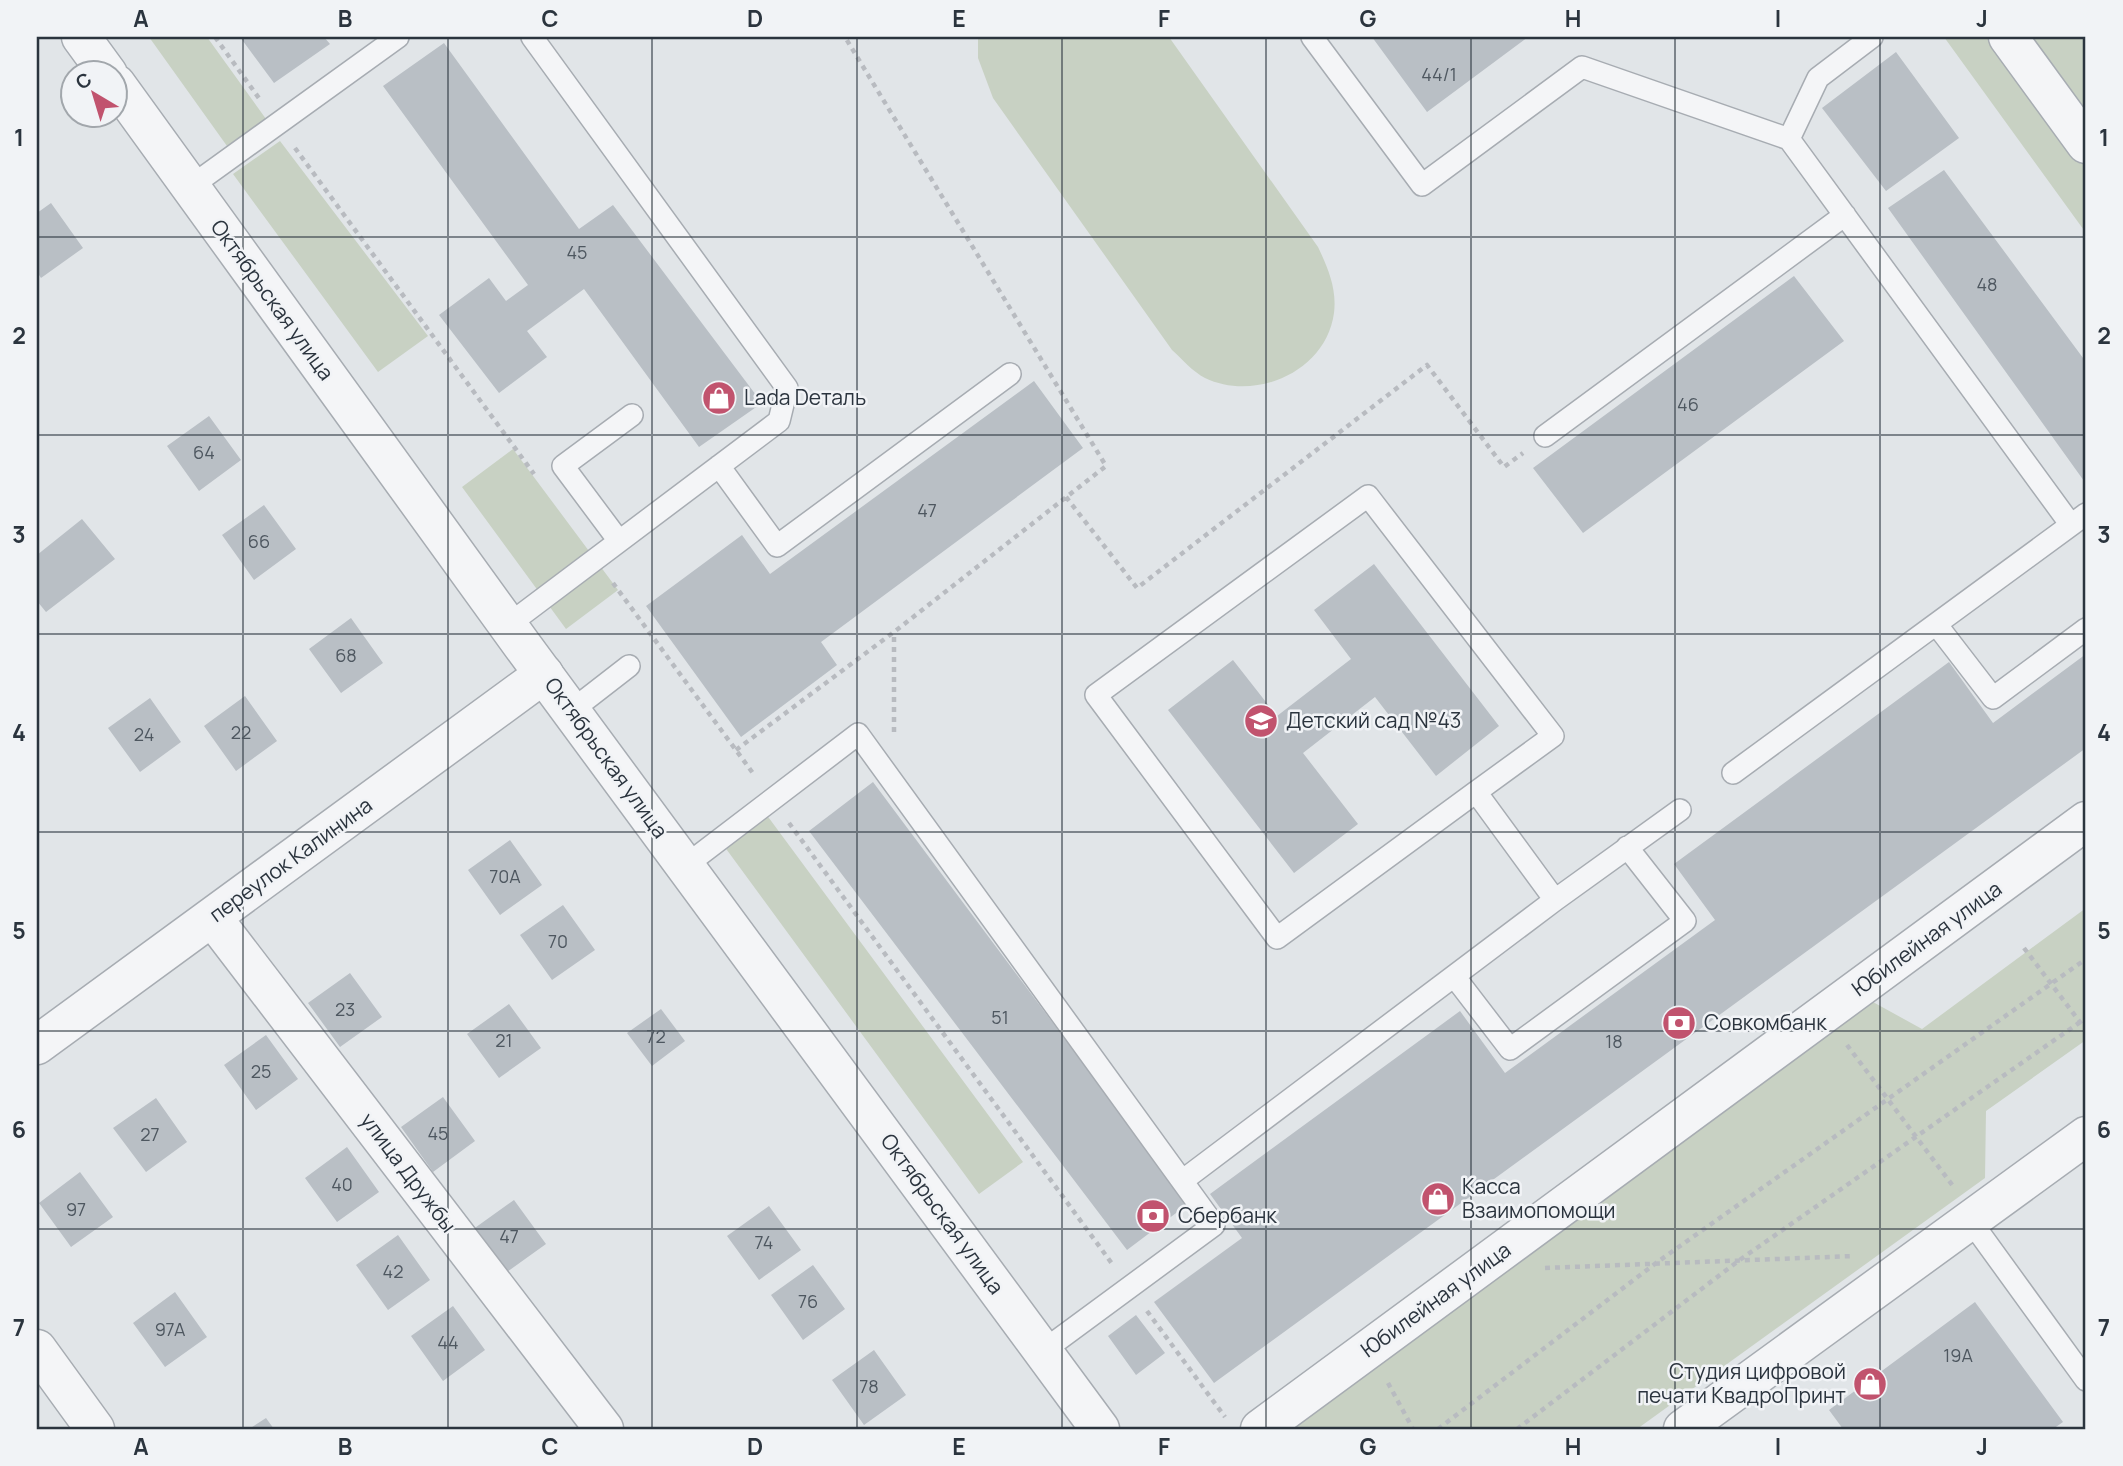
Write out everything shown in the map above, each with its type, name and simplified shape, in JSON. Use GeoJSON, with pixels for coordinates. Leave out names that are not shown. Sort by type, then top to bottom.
{"type":"FeatureCollection","features":[{"type":"Feature","properties":{"kind":"street"},"geometry":{"type":"LineString","coordinates":[[81,37],[98,60]]}},
{"type":"Feature","properties":{"kind":"street"},"geometry":{"type":"LineString","coordinates":[[2008,37],[2086,144]]}},
{"type":"Feature","properties":{"kind":"street","name":"Октябрьская улица"},"geometry":{"type":"LineString","coordinates":[[130,103],[508,625],[1100,1429]]}},
{"type":"Feature","properties":{"kind":"street","name":"переулок Калинина"},"geometry":{"type":"LineString","coordinates":[[37,1045],[544,674]]}},
{"type":"Feature","properties":{"kind":"street","name":"Юбилейная улица"},"geometry":{"type":"LineString","coordinates":[[1243,1424],[2086,821]]}},
{"type":"Feature","properties":{"kind":"street","name":"улица Дружбы"},"geometry":{"type":"LineString","coordinates":[[212,917],[604,1429]]}},
{"type":"Feature","properties":{"kind":"street"},"geometry":{"type":"LineString","coordinates":[[1683,1429],[2086,1136]]}},
{"type":"Feature","properties":{"kind":"street"},"geometry":{"type":"LineString","coordinates":[[37,1349],[95,1429]]}},
{"type":"Feature","properties":{"kind":"lane"},"geometry":{"type":"LineString","coordinates":[[508,625],[779,421],[787,388],[531,37]]}},
{"type":"Feature","properties":{"kind":"lane"},"geometry":{"type":"LineString","coordinates":[[1312,37],[1422,185],[1582,67],[1789,139],[2079,519],[1733,773]]}},
{"type":"Feature","properties":{"kind":"lane"},"geometry":{"type":"LineString","coordinates":[[1789,139],[1818,78],[1872,37]]}},
{"type":"Feature","properties":{"kind":"lane"},"geometry":{"type":"LineString","coordinates":[[190,187],[394,38]]}},
{"type":"Feature","properties":{"kind":"lane"},"geometry":{"type":"LineString","coordinates":[[1545,436],[1845,215]]}},
{"type":"Feature","properties":{"kind":"lane"},"geometry":{"type":"LineString","coordinates":[[719,466],[777,545],[1010,374]]}},
{"type":"Feature","properties":{"kind":"lane"},"geometry":{"type":"LineString","coordinates":[[619,541],[563,466],[632,415]]}},
{"type":"Feature","properties":{"kind":"lane"},"geometry":{"type":"LineString","coordinates":[[1368,496],[1553,736],[1476,792],[1277,937],[1096,695],[1368,496]]}},
{"type":"Feature","properties":{"kind":"lane"},"geometry":{"type":"LineString","coordinates":[[1936,624],[1993,698],[2086,629]]}},
{"type":"Feature","properties":{"kind":"lane"},"geometry":{"type":"LineString","coordinates":[[571,711],[629,666]]}},
{"type":"Feature","properties":{"kind":"lane"},"geometry":{"type":"LineString","coordinates":[[685,866],[858,734],[1214,1225],[1043,1351]]}},
{"type":"Feature","properties":{"kind":"lane"},"geometry":{"type":"LineString","coordinates":[[1476,792],[1555,900]]}},
{"type":"Feature","properties":{"kind":"lane"},"geometry":{"type":"LineString","coordinates":[[1182,1181],[1555,900],[1680,810]]}},
{"type":"Feature","properties":{"kind":"lane"},"geometry":{"type":"LineString","coordinates":[[1454,976],[1510,1049],[1685,921],[1627,847]]}},
{"type":"Feature","properties":{"kind":"lane"},"geometry":{"type":"LineString","coordinates":[[1970,1220],[2086,1380]]}},
{"type":"Feature","properties":{"kind":"path"},"geometry":{"type":"LineString","coordinates":[[215,37],[539,481]]}},
{"type":"Feature","properties":{"kind":"path"},"geometry":{"type":"LineString","coordinates":[[736,750],[894,632],[1106,466],[845,37]]}},
{"type":"Feature","properties":{"kind":"path"},"geometry":{"type":"LineString","coordinates":[[1066,496],[1137,588],[1427,365],[1504,467],[1545,436]]}},
{"type":"Feature","properties":{"kind":"path"},"geometry":{"type":"LineString","coordinates":[[596,559],[1129,1287],[1243,1424]]}},
{"type":"Feature","properties":{"kind":"path"},"geometry":{"type":"LineString","coordinates":[[894,632],[892,706],[900,792]]}},
{"type":"Feature","properties":{"kind":"path"},"geometry":{"type":"LineString","coordinates":[[2024,948],[2086,1030]]}},
{"type":"Feature","properties":{"kind":"path"},"geometry":{"type":"LineString","coordinates":[[1438,1429],[1656,1263],[2086,960]]}},
{"type":"Feature","properties":{"kind":"path"},"geometry":{"type":"LineString","coordinates":[[1517,1429],[1741,1259],[2086,1018]]}},
{"type":"Feature","properties":{"kind":"path"},"geometry":{"type":"LineString","coordinates":[[1846,1044],[1953,1186]]}},
{"type":"Feature","properties":{"kind":"path"},"geometry":{"type":"LineString","coordinates":[[1533,1268],[1854,1255]]}},
{"type":"Feature","properties":{"kind":"path"},"geometry":{"type":"LineString","coordinates":[[1382,1373],[1413,1429]]}},
{"type":"Feature","properties":{"kind":"green space"},"geometry":{"type":"Polygon","coordinates":[[[149,37],[207,37],[266,119],[227,146],[149,37]]]}},
{"type":"Feature","properties":{"kind":"green space"},"geometry":{"type":"Polygon","coordinates":[[[978,37],[1169,37],[1318,247],[1325,263],[1331,279],[1334,313],[1328,334],[1303,366],[1266,384],[1225,385],[1205,378],[1172,350],[993,98],[978,58],[978,37]]]}},
{"type":"Feature","properties":{"kind":"green space"},"geometry":{"type":"Polygon","coordinates":[[[1944,37],[1995,37],[2086,161],[2086,233],[1944,37]]]}},
{"type":"Feature","properties":{"kind":"green space"},"geometry":{"type":"Polygon","coordinates":[[[2026,37],[2086,37],[2086,118],[2026,37]]]}},
{"type":"Feature","properties":{"kind":"green space"},"geometry":{"type":"Polygon","coordinates":[[[280,141],[428,336],[378,372],[233,174],[280,141]]]}},
{"type":"Feature","properties":{"kind":"green space"},"geometry":{"type":"Polygon","coordinates":[[[513,449],[618,590],[566,629],[462,487],[513,449]]]}},
{"type":"Feature","properties":{"kind":"green space"},"geometry":{"type":"Polygon","coordinates":[[[766,814],[1023,1162],[979,1194],[724,846],[766,814]]]}},
{"type":"Feature","properties":{"kind":"green space"},"geometry":{"type":"Polygon","coordinates":[[[2086,908],[2086,1040],[1986,1111],[1985,1178],[1637,1429],[1292,1429],[1873,1002],[1922,1029],[2086,908]]]}},
{"type":"Feature","properties":{"kind":"building"},"geometry":{"type":"Polygon","coordinates":[[[240,37],[324,37],[330,44],[274,83],[240,37]]]}},
{"type":"Feature","properties":{"kind":"building"},"geometry":{"type":"Polygon","coordinates":[[[1372,37],[1528,37],[1427,112],[1372,37]]]}},
{"type":"Feature","properties":{"kind":"building"},"geometry":{"type":"Polygon","coordinates":[[[444,43],[579,229],[613,205],[762,403],[699,447],[584,289],[527,331],[547,357],[499,393],[439,315],[489,278],[506,301],[528,285],[383,86],[444,43]]]}},
{"type":"Feature","properties":{"kind":"building"},"geometry":{"type":"Polygon","coordinates":[[[1896,52],[1959,138],[1886,191],[1822,108],[1896,52]]]}},
{"type":"Feature","properties":{"kind":"building"},"geometry":{"type":"Polygon","coordinates":[[[1944,170],[2086,362],[2084,481],[1888,208],[1944,170]]]}},
{"type":"Feature","properties":{"kind":"building"},"geometry":{"type":"Polygon","coordinates":[[[51,203],[83,248],[41,278],[37,272],[37,213],[51,203]]]}},
{"type":"Feature","properties":{"kind":"building"},"geometry":{"type":"Polygon","coordinates":[[[1794,276],[1844,341],[1583,533],[1533,468],[1794,276]]]}},
{"type":"Feature","properties":{"kind":"building"},"geometry":{"type":"Polygon","coordinates":[[[1034,381],[1083,448],[821,642],[837,665],[741,737],[646,606],[742,535],[770,574],[1034,381]]]}},
{"type":"Feature","properties":{"kind":"building"},"geometry":{"type":"Polygon","coordinates":[[[209,416],[241,460],[199,491],[167,446],[209,416]]]}},
{"type":"Feature","properties":{"kind":"building"},"geometry":{"type":"Polygon","coordinates":[[[264,505],[296,549],[254,580],[222,535],[264,505]]]}},
{"type":"Feature","properties":{"kind":"building"},"geometry":{"type":"Polygon","coordinates":[[[82,519],[115,559],[46,612],[37,601],[37,555],[82,519]]]}},
{"type":"Feature","properties":{"kind":"building","name":"Детский сад №43"},"geometry":{"type":"Polygon","coordinates":[[[1374,564],[1499,726],[1436,776],[1375,697],[1303,753],[1358,824],[1294,873],[1168,710],[1233,660],[1277,716],[1351,659],[1314,610],[1374,564]]]}},
{"type":"Feature","properties":{"kind":"building"},"geometry":{"type":"Polygon","coordinates":[[[351,618],[383,663],[341,693],[309,649],[351,618]]]}},
{"type":"Feature","properties":{"kind":"building"},"geometry":{"type":"Polygon","coordinates":[[[2086,654],[2086,748],[1214,1383],[1154,1302],[1242,1238],[1210,1194],[1460,1011],[1505,1073],[1715,920],[1674,864],[1949,662],[1993,723],[2086,654]]]}},
{"type":"Feature","properties":{"kind":"building"},"geometry":{"type":"Polygon","coordinates":[[[245,696],[277,741],[236,771],[204,726],[245,696]]]}},
{"type":"Feature","properties":{"kind":"building"},"geometry":{"type":"Polygon","coordinates":[[[150,698],[181,742],[140,772],[108,728],[150,698]]]}},
{"type":"Feature","properties":{"kind":"building"},"geometry":{"type":"Polygon","coordinates":[[[873,782],[1188,1204],[1127,1250],[809,831],[873,782]]]}},
{"type":"Feature","properties":{"kind":"building"},"geometry":{"type":"Polygon","coordinates":[[[510,840],[542,885],[500,915],[468,870],[510,840]]]}},
{"type":"Feature","properties":{"kind":"building"},"geometry":{"type":"Polygon","coordinates":[[[563,905],[595,950],[552,980],[520,935],[563,905]]]}},
{"type":"Feature","properties":{"kind":"building"},"geometry":{"type":"Polygon","coordinates":[[[350,973],[382,1017],[340,1047],[308,1003],[350,973]]]}},
{"type":"Feature","properties":{"kind":"building"},"geometry":{"type":"Polygon","coordinates":[[[509,1004],[541,1048],[499,1078],[467,1034],[509,1004]]]}},
{"type":"Feature","properties":{"kind":"building"},"geometry":{"type":"Polygon","coordinates":[[[661,1009],[685,1041],[652,1066],[627,1033],[661,1009]]]}},
{"type":"Feature","properties":{"kind":"building"},"geometry":{"type":"Polygon","coordinates":[[[266,1035],[298,1079],[256,1110],[224,1065],[266,1035]]]}},
{"type":"Feature","properties":{"kind":"building"},"geometry":{"type":"Polygon","coordinates":[[[443,1097],[475,1141],[433,1172],[401,1127],[443,1097]]]}},
{"type":"Feature","properties":{"kind":"building"},"geometry":{"type":"Polygon","coordinates":[[[156,1098],[187,1142],[146,1172],[113,1128],[156,1098]]]}},
{"type":"Feature","properties":{"kind":"building"},"geometry":{"type":"Polygon","coordinates":[[[347,1147],[379,1192],[337,1222],[305,1178],[347,1147]]]}},
{"type":"Feature","properties":{"kind":"building"},"geometry":{"type":"Polygon","coordinates":[[[80,1172],[113,1217],[71,1247],[39,1203],[80,1172]]]}},
{"type":"Feature","properties":{"kind":"building"},"geometry":{"type":"Polygon","coordinates":[[[514,1200],[546,1244],[504,1274],[472,1230],[514,1200]]]}},
{"type":"Feature","properties":{"kind":"building"},"geometry":{"type":"Polygon","coordinates":[[[769,1206],[801,1250],[759,1280],[727,1236],[769,1206]]]}},
{"type":"Feature","properties":{"kind":"building"},"geometry":{"type":"Polygon","coordinates":[[[398,1235],[430,1280],[388,1310],[356,1265],[398,1235]]]}},
{"type":"Feature","properties":{"kind":"building"},"geometry":{"type":"Polygon","coordinates":[[[813,1265],[845,1309],[803,1340],[771,1295],[813,1265]]]}},
{"type":"Feature","properties":{"kind":"building"},"geometry":{"type":"Polygon","coordinates":[[[175,1292],[207,1337],[165,1367],[133,1323],[175,1292]]]}},
{"type":"Feature","properties":{"kind":"building"},"geometry":{"type":"Polygon","coordinates":[[[1975,1302],[2063,1422],[2053,1429],[1843,1429],[1829,1410],[1975,1302]]]}},
{"type":"Feature","properties":{"kind":"building"},"geometry":{"type":"Polygon","coordinates":[[[453,1306],[485,1350],[443,1381],[411,1336],[453,1306]]]}},
{"type":"Feature","properties":{"kind":"building"},"geometry":{"type":"Polygon","coordinates":[[[1136,1315],[1165,1353],[1136,1375],[1108,1336],[1136,1315]]]}},
{"type":"Feature","properties":{"kind":"building"},"geometry":{"type":"Polygon","coordinates":[[[874,1350],[906,1395],[864,1425],[832,1380],[874,1350]]]}},
{"type":"Feature","properties":{"kind":"building"},"geometry":{"type":"Polygon","coordinates":[[[266,1418],[274,1429],[249,1429],[266,1418]]]}},
{"type":"Feature","properties":{"kind":"place","name":"Lada Dеталь"},"geometry":{"type":"Point","coordinates":[719,398]}},
{"type":"Feature","properties":{"kind":"place","name":"Детский сад №43"},"geometry":{"type":"Point","coordinates":[1261,721]}},
{"type":"Feature","properties":{"kind":"place","name":"Совкомбанк"},"geometry":{"type":"Point","coordinates":[1679,1023]}},
{"type":"Feature","properties":{"kind":"place","name":"Касса Взаимопомощи"},"geometry":{"type":"Point","coordinates":[1438,1199]}},
{"type":"Feature","properties":{"kind":"place","name":"Сбербанк"},"geometry":{"type":"Point","coordinates":[1153,1216]}},
{"type":"Feature","properties":{"kind":"place","name":"Студия цифровой печати КвадроПринт"},"geometry":{"type":"Point","coordinates":[1870,1384]}}]}
